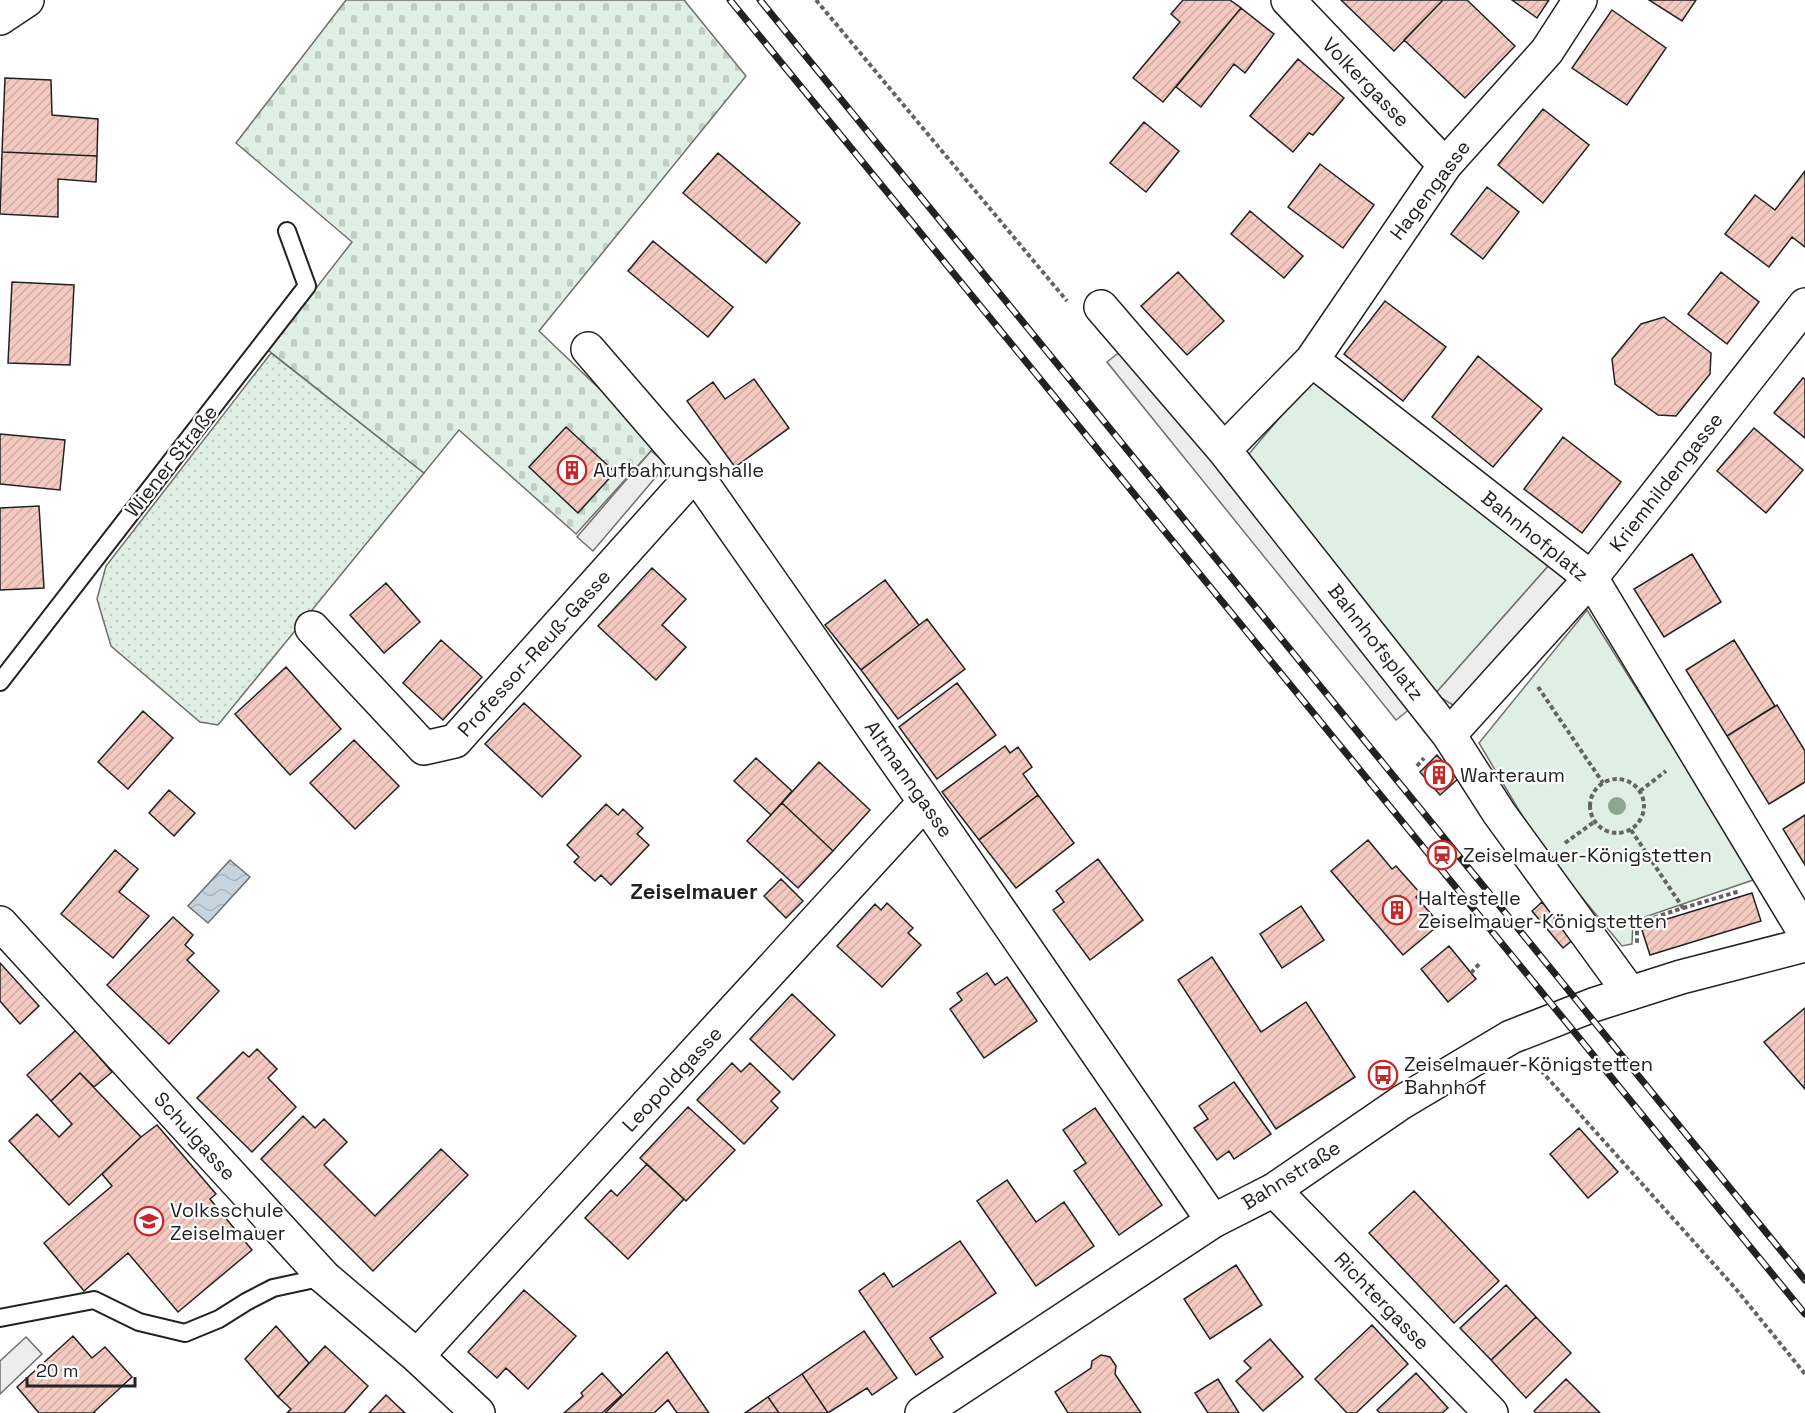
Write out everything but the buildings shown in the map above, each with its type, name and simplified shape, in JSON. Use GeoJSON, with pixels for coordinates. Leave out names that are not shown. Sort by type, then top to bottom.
{"type":"FeatureCollection","features":[{"type":"Feature","properties":{"kind":"street"},"geometry":{"type":"LineString","coordinates":[[0,18],[27,0]]}},
{"type":"Feature","properties":{"kind":"street","name":"Volkergasse"},"geometry":{"type":"LineString","coordinates":[[1287,0],[1445,165]]}},
{"type":"Feature","properties":{"kind":"street","name":"Hagengasse"},"geometry":{"type":"LineString","coordinates":[[1311,360],[1445,165],[1547,51],[1580,0]]}},
{"type":"Feature","properties":{"kind":"street","name":"Kriemhildengasse"},"geometry":{"type":"LineString","coordinates":[[1449,735],[1591,578],[1805,305]]}},
{"type":"Feature","properties":{"kind":"street","name":"Bahnhofsplatz"},"geometry":{"type":"LineString","coordinates":[[1101,307],[1224,450],[1449,735],[1499,813],[1621,980]]}},
{"type":"Feature","properties":{"kind":"street","name":"Altmanngasse"},"geometry":{"type":"LineString","coordinates":[[588,349],[696,473],[925,801],[1213,1221]]}},
{"type":"Feature","properties":{"kind":"street"},"geometry":{"type":"LineString","coordinates":[[1224,450],[1311,360]]}},
{"type":"Feature","properties":{"kind":"street","name":"Bahnhofplatz"},"geometry":{"type":"LineString","coordinates":[[1311,360],[1591,578],[1805,933]]}},
{"type":"Feature","properties":{"kind":"street","name":"Professor-Reuß-Gasse"},"geometry":{"type":"LineString","coordinates":[[312,628],[424,748],[455,741],[696,473]]}},
{"type":"Feature","properties":{"kind":"street","name":"Leopoldgasse"},"geometry":{"type":"LineString","coordinates":[[417,1356],[925,801]]}},
{"type":"Feature","properties":{"kind":"street","name":"Schulgasse"},"geometry":{"type":"LineString","coordinates":[[0,923],[324,1278],[417,1356],[478,1413]]}},
{"type":"Feature","properties":{"kind":"street","name":"Bahnstraße"},"geometry":{"type":"LineString","coordinates":[[922,1413],[1213,1221],[1274,1190],[1402,1102],[1511,1037],[1562,1016],[1621,980],[1681,977],[1805,945]]}},
{"type":"Feature","properties":{"kind":"street","name":"Richtergasse"},"geometry":{"type":"LineString","coordinates":[[1274,1190],[1491,1413]]}},
{"type":"Feature","properties":{"kind":"lane","name":"Wiener Straße"},"geometry":{"type":"LineString","coordinates":[[0,682],[307,286],[287,231]]}},
{"type":"Feature","properties":{"kind":"lane"},"geometry":{"type":"LineString","coordinates":[[0,1318],[94,1300],[139,1322],[185,1333],[219,1319],[273,1288],[324,1278]]}},
{"type":"Feature","properties":{"kind":"path"},"geometry":{"type":"LineString","coordinates":[[816,0],[1067,302],[1101,307]]}},
{"type":"Feature","properties":{"kind":"path"},"geometry":{"type":"LineString","coordinates":[[1519,659],[1603,783]]}},
{"type":"Feature","properties":{"kind":"path"},"geometry":{"type":"LineString","coordinates":[[1416,766],[1424,758]]}},
{"type":"Feature","properties":{"kind":"path"},"geometry":{"type":"LineString","coordinates":[[1620,780],[1640,790],[1644,809],[1638,824],[1631,830],[1624,833],[1607,832],[1594,822],[1590,805],[1596,789],[1603,783],[1620,780]]}},
{"type":"Feature","properties":{"kind":"path"},"geometry":{"type":"LineString","coordinates":[[1631,830],[1683,908]]}},
{"type":"Feature","properties":{"kind":"path"},"geometry":{"type":"LineString","coordinates":[[1621,980],[1637,945],[1637,923],[1763,885],[1775,884]]}},
{"type":"Feature","properties":{"kind":"path"},"geometry":{"type":"LineString","coordinates":[[1470,973],[1480,963]]}},
{"type":"Feature","properties":{"kind":"path"},"geometry":{"type":"LineString","coordinates":[[1511,1037],[1736,1289],[1805,1374]]}},
{"type":"Feature","properties":{"kind":"green space"},"geometry":{"type":"Polygon","coordinates":[[[346,0],[684,0],[746,76],[539,331],[655,442],[651,451],[576,534],[459,430],[424,473],[268,350],[352,242],[236,143],[346,0]]]}},
{"type":"Feature","properties":{"kind":"green space"},"geometry":{"type":"Polygon","coordinates":[[[271,353],[424,473],[218,725],[200,722],[111,646],[97,599],[106,566],[271,353]]]}},
{"type":"Feature","properties":{"kind":"green space"},"geometry":{"type":"Polygon","coordinates":[[[1314,377],[1550,564],[1435,694],[1248,455],[1314,377]]]}},
{"type":"Feature","properties":{"kind":"green space"},"geometry":{"type":"Polygon","coordinates":[[[1587,610],[1756,879],[1633,921],[1632,944],[1622,946],[1542,849],[1479,743],[1587,610]]]}},
{"type":"Feature","properties":{"kind":"shaded area"},"geometry":{"type":"Polygon","coordinates":[[[1126,347],[1415,705],[1396,720],[1107,362],[1126,347]]]}},
{"type":"Feature","properties":{"kind":"shaded area"},"geometry":{"type":"Polygon","coordinates":[[[651,451],[667,464],[593,551],[577,537],[651,451]]]}},
{"type":"Feature","properties":{"kind":"shaded area"},"geometry":{"type":"Polygon","coordinates":[[[1550,564],[1569,578],[1456,707],[1435,694],[1550,564]]]}},
{"type":"Feature","properties":{"kind":"shaded area"},"geometry":{"type":"Polygon","coordinates":[[[26,1337],[42,1354],[0,1394],[0,1361],[26,1337]]]}},
{"type":"Feature","properties":{"kind":"water"},"geometry":{"type":"Polygon","coordinates":[[[230,860],[250,877],[208,923],[188,906],[230,860]]]}},
{"type":"Feature","properties":{"kind":"railway"},"geometry":{"type":"LineString","coordinates":[[730,0],[1805,1314]]}},
{"type":"Feature","properties":{"kind":"railway"},"geometry":{"type":"LineString","coordinates":[[760,0],[1805,1280]]}},
{"type":"Feature","properties":{"kind":"place","name":"Aufbahrungshalle"},"geometry":{"type":"Point","coordinates":[572,470]}},
{"type":"Feature","properties":{"kind":"place","name":"Warteraum"},"geometry":{"type":"Point","coordinates":[1439,775]}},
{"type":"Feature","properties":{"kind":"place","name":"Zeiselmauer-Königstetten"},"geometry":{"type":"Point","coordinates":[1442,855]}},
{"type":"Feature","properties":{"kind":"place","name":"Haltestelle Zeiselmauer-Königstetten"},"geometry":{"type":"Point","coordinates":[1397,910]}},
{"type":"Feature","properties":{"kind":"place","name":"Zeiselmauer-Königstetten Bahnhof"},"geometry":{"type":"Point","coordinates":[1383,1075]}},
{"type":"Feature","properties":{"kind":"place","name":"Volksschule Zeiselmauer"},"geometry":{"type":"Point","coordinates":[149,1221]}},
{"type":"Feature","properties":{"kind":"district","name":"Zeiselmauer"},"geometry":{"type":"Point","coordinates":[694,891]}}]}
